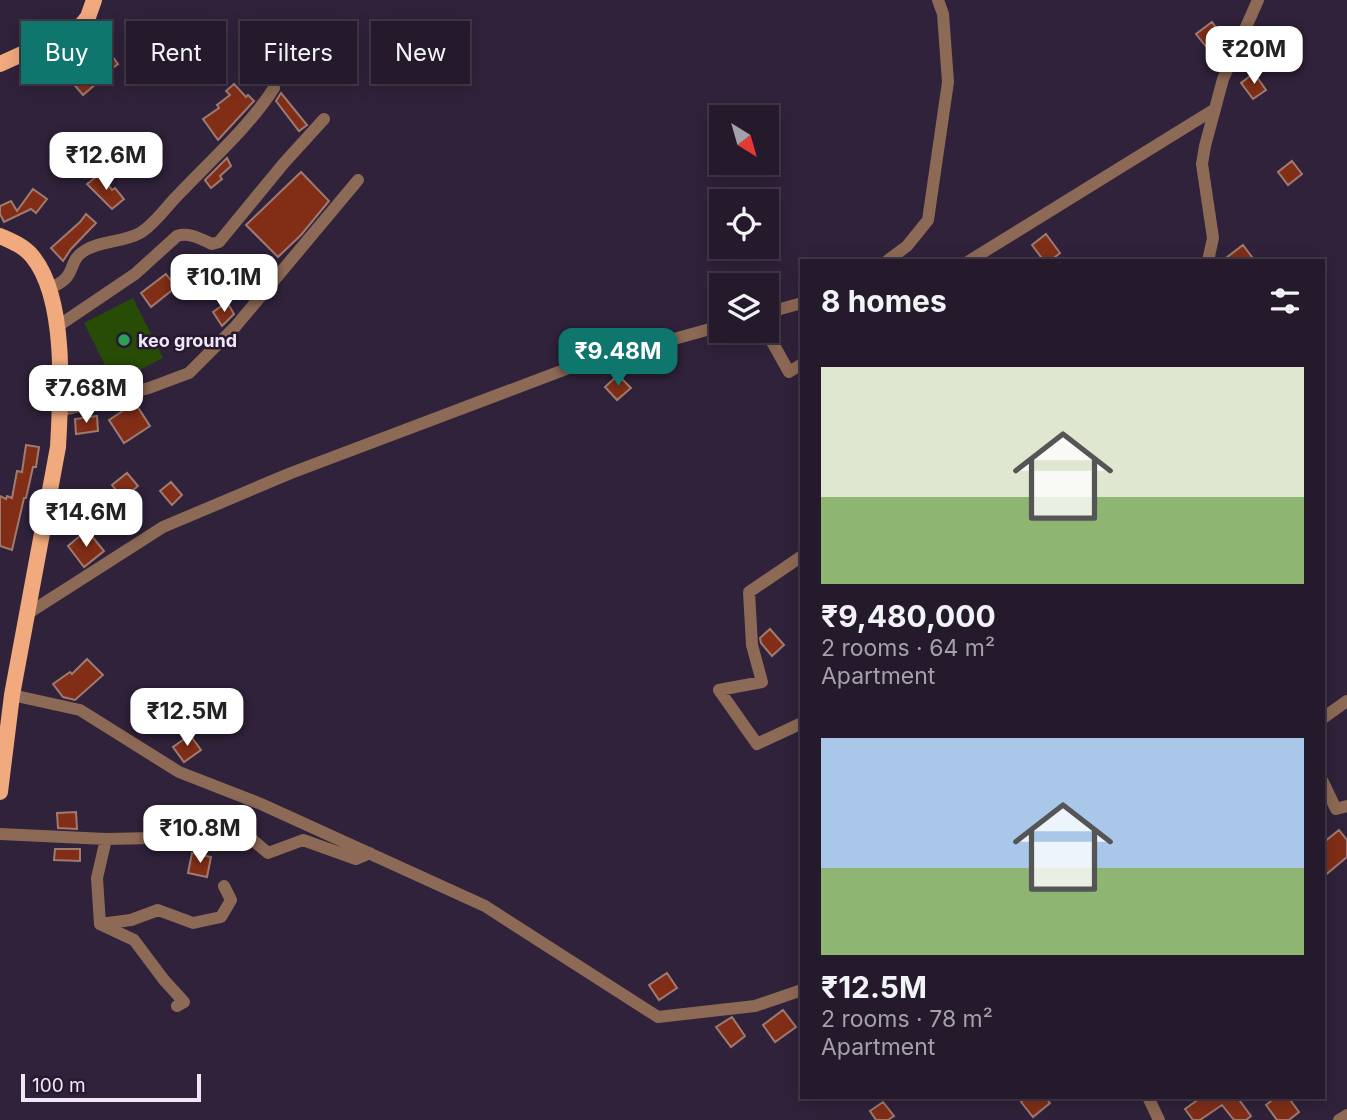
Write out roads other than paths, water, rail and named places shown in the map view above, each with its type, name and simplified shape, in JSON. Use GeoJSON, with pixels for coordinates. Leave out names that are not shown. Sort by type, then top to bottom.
{"type":"FeatureCollection","features":[{"type":"Feature","properties":{"kind":"main road"},"geometry":{"type":"LineString","coordinates":[[0,64],[79,27],[88,17],[94,0]]}},
{"type":"Feature","properties":{"kind":"main road"},"geometry":{"type":"LineString","coordinates":[[0,236],[15,242],[31,254],[44,273],[58,326],[60,411],[58,447],[3,749],[0,792]]}},
{"type":"Feature","properties":{"kind":"street"},"geometry":{"type":"LineString","coordinates":[[890,259],[907,246],[928,220],[948,82],[943,14],[938,0]]}},
{"type":"Feature","properties":{"kind":"street"},"geometry":{"type":"LineString","coordinates":[[1208,259],[1213,238],[1202,163],[1223,79],[1258,0]]}},
{"type":"Feature","properties":{"kind":"street"},"geometry":{"type":"LineString","coordinates":[[49,288],[68,278],[80,253],[91,247],[141,233],[212,160],[274,88]]}},
{"type":"Feature","properties":{"kind":"street"},"geometry":{"type":"LineString","coordinates":[[972,259],[1215,109]]}},
{"type":"Feature","properties":{"kind":"street"},"geometry":{"type":"LineString","coordinates":[[58,326],[135,274],[177,236],[192,236],[212,244],[219,242],[324,119]]}},
{"type":"Feature","properties":{"kind":"street"},"geometry":{"type":"LineString","coordinates":[[60,411],[149,388],[189,373],[235,327],[358,180]]}},
{"type":"Feature","properties":{"kind":"street"},"geometry":{"type":"LineString","coordinates":[[779,309],[800,304]]}},
{"type":"Feature","properties":{"kind":"street"},"geometry":{"type":"LineString","coordinates":[[27,614],[163,527],[291,473],[569,368],[709,329]]}},
{"type":"Feature","properties":{"kind":"street"},"geometry":{"type":"LineString","coordinates":[[773,343],[789,372],[800,365]]}},
{"type":"Feature","properties":{"kind":"street"},"geometry":{"type":"LineString","coordinates":[[800,557],[750,592],[752,645],[762,682],[719,690],[757,744],[800,724]]}},
{"type":"Feature","properties":{"kind":"street"},"geometry":{"type":"LineString","coordinates":[[12,695],[80,710],[179,772],[261,804],[485,906],[658,1017],[755,1006],[800,991]]}},
{"type":"Feature","properties":{"kind":"street"},"geometry":{"type":"LineString","coordinates":[[1325,717],[1347,701]]}},
{"type":"Feature","properties":{"kind":"street"},"geometry":{"type":"LineString","coordinates":[[1325,786],[1336,809],[1347,806]]}},
{"type":"Feature","properties":{"kind":"street"},"geometry":{"type":"LineString","coordinates":[[0,834],[106,839],[248,835],[268,853],[303,840],[356,859],[369,853]]}},
{"type":"Feature","properties":{"kind":"street"},"geometry":{"type":"LineString","coordinates":[[100,924],[97,878],[106,839]]}},
{"type":"Feature","properties":{"kind":"street"},"geometry":{"type":"LineString","coordinates":[[100,924],[131,920],[158,910],[193,923],[220,917],[231,900],[223,886]]}},
{"type":"Feature","properties":{"kind":"street"},"geometry":{"type":"LineString","coordinates":[[100,924],[134,940],[184,1002],[177,1006]]}},
{"type":"Feature","properties":{"kind":"street"},"geometry":{"type":"LineString","coordinates":[[1149,1099],[1154,1118]]}},
{"type":"Feature","properties":{"kind":"street"},"geometry":{"type":"LineString","coordinates":[[1339,1120],[1347,1115]]}},
{"type":"Feature","properties":{"kind":"place","name":"keo ground"},"geometry":{"type":"Point","coordinates":[124,340]}}]}
